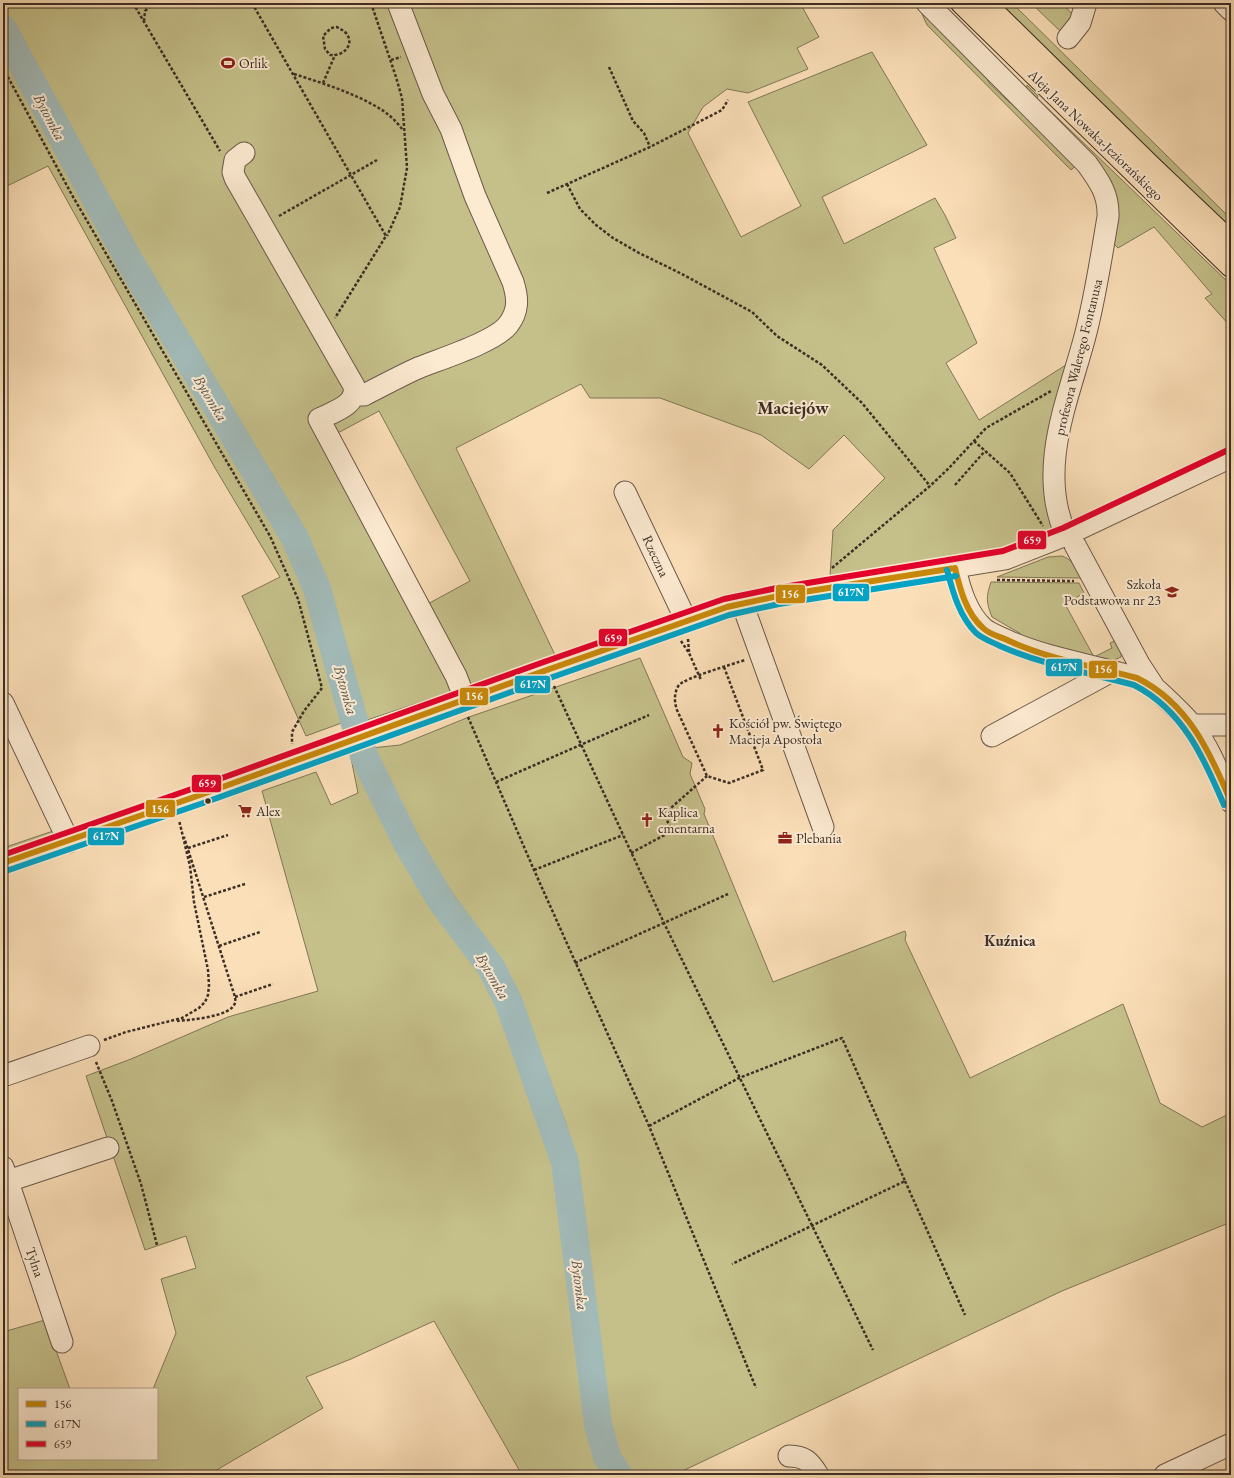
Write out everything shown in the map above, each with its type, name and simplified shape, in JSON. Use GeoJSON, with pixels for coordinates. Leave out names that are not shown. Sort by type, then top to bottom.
{"type":"FeatureCollection","features":[{"type":"Feature","properties":{"kind":"main road","name":"Aleja Jana Nowaka-Jeziorańskiego"},"geometry":{"type":"LineString","coordinates":[[962,3],[1231,266]]}},
{"type":"Feature","properties":{"kind":"main road","name":"Aleja Jana Nowaka-Jeziorańskiego"},"geometry":{"type":"LineString","coordinates":[[984,3],[1149,165],[1231,243]]}},
{"type":"Feature","properties":{"kind":"street"},"geometry":{"type":"LineString","coordinates":[[354,395],[364,395],[418,368],[491,338],[508,326],[516,312],[517,293],[513,282],[475,196],[451,129],[433,94],[398,3]]}},
{"type":"Feature","properties":{"kind":"street","name":"profesora Walerego Fontanusa"},"geometry":{"type":"LineString","coordinates":[[928,3],[1087,164],[1099,181],[1107,198],[1108,218],[1095,293],[1084,339],[1062,416],[1054,467],[1055,496],[1060,522],[1139,664],[1157,690]]}},
{"type":"Feature","properties":{"kind":"street"},"geometry":{"type":"LineString","coordinates":[[1068,38],[1080,23],[1086,3]]}},
{"type":"Feature","properties":{"kind":"street"},"geometry":{"type":"LineString","coordinates":[[1224,3],[1231,10]]}},
{"type":"Feature","properties":{"kind":"street"},"geometry":{"type":"LineString","coordinates":[[244,153],[235,160],[233,172],[354,386],[354,395],[349,403],[319,419],[456,676],[465,699]]}},
{"type":"Feature","properties":{"kind":"street"},"geometry":{"type":"LineString","coordinates":[[3,863],[69,842],[341,745],[544,670],[684,632],[742,603],[1006,559],[1070,540],[1231,457]]}},
{"type":"Feature","properties":{"kind":"street","name":"Rzeczna"},"geometry":{"type":"LineString","coordinates":[[625,492],[684,632]]}},
{"type":"Feature","properties":{"kind":"street"},"geometry":{"type":"LineString","coordinates":[[955,568],[963,596],[977,621],[990,633],[1029,649],[1137,678],[1151,685],[1157,690],[1191,725],[1208,750],[1231,802]]}},
{"type":"Feature","properties":{"kind":"street"},"geometry":{"type":"LineString","coordinates":[[742,603],[823,827]]}},
{"type":"Feature","properties":{"kind":"street"},"geometry":{"type":"LineString","coordinates":[[992,736],[1112,671]]}},
{"type":"Feature","properties":{"kind":"street"},"geometry":{"type":"LineString","coordinates":[[3,703],[69,842]]}},
{"type":"Feature","properties":{"kind":"street"},"geometry":{"type":"LineString","coordinates":[[1191,725],[1231,726]]}},
{"type":"Feature","properties":{"kind":"street"},"geometry":{"type":"LineString","coordinates":[[1208,750],[1231,726]]}},
{"type":"Feature","properties":{"kind":"street"},"geometry":{"type":"LineString","coordinates":[[3,1076],[89,1046]]}},
{"type":"Feature","properties":{"kind":"street","name":"Tylna"},"geometry":{"type":"LineString","coordinates":[[62,1342],[6,1174],[108,1148]]}},
{"type":"Feature","properties":{"kind":"street"},"geometry":{"type":"LineString","coordinates":[[1165,1475],[1203,1467],[1231,1444]]}},
{"type":"Feature","properties":{"kind":"street"},"geometry":{"type":"LineString","coordinates":[[789,1456],[798,1456],[811,1464],[818,1475]]}},
{"type":"Feature","properties":{"kind":"path"},"geometry":{"type":"LineString","coordinates":[[133,3],[233,172]]}},
{"type":"Feature","properties":{"kind":"path"},"geometry":{"type":"LineString","coordinates":[[144,21],[145,11],[154,3]]}},
{"type":"Feature","properties":{"kind":"path"},"geometry":{"type":"LineString","coordinates":[[252,3],[386,236]]}},
{"type":"Feature","properties":{"kind":"path"},"geometry":{"type":"LineString","coordinates":[[324,333],[386,236],[400,207],[407,168],[403,130],[402,98],[371,3]]}},
{"type":"Feature","properties":{"kind":"path"},"geometry":{"type":"LineString","coordinates":[[337,27],[345,32],[348,37],[349,45],[346,51],[340,55],[335,55],[330,55],[325,49],[324,36],[331,28],[337,27]]}},
{"type":"Feature","properties":{"kind":"path"},"geometry":{"type":"LineString","coordinates":[[323,83],[335,55]]}},
{"type":"Feature","properties":{"kind":"path"},"geometry":{"type":"LineString","coordinates":[[609,67],[633,121],[644,133],[650,147]]}},
{"type":"Feature","properties":{"kind":"path"},"geometry":{"type":"LineString","coordinates":[[3,68],[76,202],[270,536],[298,599],[322,688],[304,711],[292,732],[292,750]]}},
{"type":"Feature","properties":{"kind":"path"},"geometry":{"type":"LineString","coordinates":[[293,74],[323,83],[366,102],[386,113],[403,130]]}},
{"type":"Feature","properties":{"kind":"path"},"geometry":{"type":"LineString","coordinates":[[547,193],[650,147],[722,110],[728,100]]}},
{"type":"Feature","properties":{"kind":"path"},"geometry":{"type":"LineString","coordinates":[[279,216],[377,160]]}},
{"type":"Feature","properties":{"kind":"path"},"geometry":{"type":"LineString","coordinates":[[568,184],[580,209],[596,225],[613,238],[752,312],[777,336],[822,365],[862,403],[930,486]]}},
{"type":"Feature","properties":{"kind":"path"},"geometry":{"type":"LineString","coordinates":[[829,571],[930,486],[986,428],[1072,379]]}},
{"type":"Feature","properties":{"kind":"path"},"geometry":{"type":"LineString","coordinates":[[974,441],[1010,473],[1043,526]]}},
{"type":"Feature","properties":{"kind":"path"},"geometry":{"type":"LineString","coordinates":[[955,484],[985,451]]}},
{"type":"Feature","properties":{"kind":"path"},"geometry":{"type":"LineString","coordinates":[[990,580],[1076,581]]}},
{"type":"Feature","properties":{"kind":"path"},"geometry":{"type":"LineString","coordinates":[[684,632],[682,643],[689,653]]}},
{"type":"Feature","properties":{"kind":"path"},"geometry":{"type":"LineString","coordinates":[[684,632],[689,653],[701,680]]}},
{"type":"Feature","properties":{"kind":"path"},"geometry":{"type":"LineString","coordinates":[[724,667],[763,770],[728,783],[707,776],[675,704],[675,698],[679,686],[683,682],[724,667],[760,655]]}},
{"type":"Feature","properties":{"kind":"path"},"geometry":{"type":"LineString","coordinates":[[544,670],[555,688],[664,923],[873,1350]]}},
{"type":"Feature","properties":{"kind":"path"},"geometry":{"type":"LineString","coordinates":[[465,699],[468,717],[575,963],[649,1126],[756,1388]]}},
{"type":"Feature","properties":{"kind":"path"},"geometry":{"type":"LineString","coordinates":[[496,782],[649,715]]}},
{"type":"Feature","properties":{"kind":"path"},"geometry":{"type":"LineString","coordinates":[[631,853],[672,831],[664,814],[707,776]]}},
{"type":"Feature","properties":{"kind":"path"},"geometry":{"type":"LineString","coordinates":[[89,1046],[126,1032],[182,1018],[199,1008],[205,1002],[208,995],[208,970],[194,902],[190,866],[177,813],[235,997],[235,1003],[233,1007],[222,1014],[163,1023]]}},
{"type":"Feature","properties":{"kind":"path"},"geometry":{"type":"LineString","coordinates":[[188,848],[228,835]]}},
{"type":"Feature","properties":{"kind":"path"},"geometry":{"type":"LineString","coordinates":[[534,870],[622,835]]}},
{"type":"Feature","properties":{"kind":"path"},"geometry":{"type":"LineString","coordinates":[[204,897],[245,884]]}},
{"type":"Feature","properties":{"kind":"path"},"geometry":{"type":"LineString","coordinates":[[575,963],[728,894]]}},
{"type":"Feature","properties":{"kind":"path"},"geometry":{"type":"LineString","coordinates":[[219,946],[260,932]]}},
{"type":"Feature","properties":{"kind":"path"},"geometry":{"type":"LineString","coordinates":[[235,997],[273,984]]}},
{"type":"Feature","properties":{"kind":"path"},"geometry":{"type":"LineString","coordinates":[[649,1126],[739,1078],[842,1038],[965,1315]]}},
{"type":"Feature","properties":{"kind":"path"},"geometry":{"type":"LineString","coordinates":[[732,1264],[905,1181]]}},
{"type":"Feature","properties":{"kind":"shaded area"},"geometry":{"type":"Polygon","coordinates":[[[3,3],[800,3],[819,37],[797,48],[808,69],[748,93],[727,89],[703,107],[688,133],[741,237],[801,206],[748,102],[872,52],[927,145],[822,197],[844,244],[935,198],[956,238],[934,248],[977,343],[946,363],[979,420],[1069,363],[1056,526],[1026,540],[997,550],[830,576],[833,530],[885,478],[844,435],[809,469],[761,435],[660,398],[590,398],[581,384],[456,448],[556,657],[367,720],[323,577],[311,549],[136,257],[3,13],[3,3]],[[379,411],[334,435],[424,606],[470,581],[379,411]]]}},
{"type":"Feature","properties":{"kind":"shaded area"},"geometry":{"type":"Polygon","coordinates":[[[917,3],[983,69],[989,83],[1010,103],[1019,104],[1078,164],[1071,170],[927,25],[917,3]]]}},
{"type":"Feature","properties":{"kind":"shaded area"},"geometry":{"type":"Polygon","coordinates":[[[1000,3],[1012,3],[1231,219],[1231,229],[1000,3]]]}},
{"type":"Feature","properties":{"kind":"shaded area"},"geometry":{"type":"Polygon","coordinates":[[[1031,3],[1062,3],[1073,15],[1062,33],[1031,3]]]}},
{"type":"Feature","properties":{"kind":"shaded area"},"geometry":{"type":"Polygon","coordinates":[[[3,45],[153,320],[227,445],[280,530],[311,597],[347,721],[306,736],[242,596],[280,577],[215,468],[48,166],[3,188],[3,45]]]}},
{"type":"Feature","properties":{"kind":"shaded area"},"geometry":{"type":"Polygon","coordinates":[[[1027,85],[1038,96],[1037,98],[1231,285],[1231,327],[1205,298],[1212,294],[1154,227],[1118,248],[1109,239],[1112,206],[1025,97],[1027,85]]]}},
{"type":"Feature","properties":{"kind":"shaded area"},"geometry":{"type":"Polygon","coordinates":[[[1062,556],[1072,562],[1082,578],[997,577],[1048,557],[1062,556]]]}},
{"type":"Feature","properties":{"kind":"shaded area"},"geometry":{"type":"Polygon","coordinates":[[[991,582],[1079,583],[1084,593],[1065,604],[1094,657],[1112,648],[1110,643],[1119,639],[1122,645],[1121,657],[1109,662],[1020,638],[1021,634],[992,617],[987,600],[991,582]]]}},
{"type":"Feature","properties":{"kind":"shaded area"},"geometry":{"type":"Polygon","coordinates":[[[640,658],[683,757],[692,763],[690,774],[705,809],[704,814],[773,982],[905,931],[905,940],[970,1078],[1123,1004],[1160,1103],[1202,1127],[1231,1113],[1231,1222],[1062,1291],[674,1475],[628,1475],[608,1430],[600,1378],[583,1208],[566,1124],[517,990],[493,949],[438,873],[397,810],[371,748],[400,745],[469,717],[640,658]]]}},
{"type":"Feature","properties":{"kind":"shaded area"},"geometry":{"type":"Polygon","coordinates":[[[355,756],[380,810],[419,879],[479,967],[500,1009],[526,1072],[546,1136],[563,1207],[574,1280],[586,1412],[592,1440],[608,1475],[522,1475],[434,1321],[351,1359],[306,1377],[323,1408],[208,1475],[3,1475],[3,1332],[45,1320],[70,1388],[18,1388],[18,1460],[158,1460],[158,1388],[153,1388],[176,1333],[161,1279],[196,1268],[186,1236],[145,1250],[86,1076],[131,1059],[228,1017],[318,991],[262,791],[316,772],[331,805],[358,793],[351,758],[355,756]]]}},
{"type":"Feature","properties":{"kind":"shaded area"},"geometry":{"type":"Polygon","coordinates":[[[56,830],[56,835],[3,855],[3,848],[56,830]]]}},
{"type":"Feature","properties":{"kind":"waterway","name":"Bytomka"},"geometry":{"type":"LineString","coordinates":[[3,29],[130,262],[295,538],[317,589],[364,756],[408,845],[442,902],[491,967],[509,1003],[565,1162],[598,1424],[607,1457],[618,1475]]}},
{"type":"Feature","properties":{"kind":"transit line","name":"659"},"geometry":{"type":"LineString","coordinates":[[3,855],[724,599],[777,588],[1003,551],[1063,528],[1228,450]]}},
{"type":"Feature","properties":{"kind":"transit line","name":"156"},"geometry":{"type":"LineString","coordinates":[[955,568],[964,600],[968,608],[977,622],[988,632],[1037,652],[1070,662],[1137,678],[1155,688],[1184,715],[1195,731],[1215,765],[1231,802]]}},
{"type":"Feature","properties":{"kind":"transit line","name":"156"},"geometry":{"type":"LineString","coordinates":[[3,863],[203,794],[544,671],[727,607],[778,596],[955,568]]}},
{"type":"Feature","properties":{"kind":"transit line","name":"617N"},"geometry":{"type":"LineString","coordinates":[[947,570],[954,595],[965,619],[976,633],[982,637],[1016,653],[1066,668],[1134,685],[1151,695],[1166,708],[1190,737],[1200,753],[1224,805]]}},
{"type":"Feature","properties":{"kind":"transit line","name":"617N"},"geometry":{"type":"LineString","coordinates":[[6,871],[206,802],[729,615],[779,604],[956,576]]}},
{"type":"Feature","properties":{"kind":"place","name":"Orlik"},"geometry":{"type":"Point","coordinates":[228,63]}},
{"type":"Feature","properties":{"kind":"place","name":"Szkoła Podstawowa nr 23"},"geometry":{"type":"Point","coordinates":[1172,592]}},
{"type":"Feature","properties":{"kind":"place","name":"Kościół pw. Świętego Macieja Apostoła"},"geometry":{"type":"Point","coordinates":[718,731]}},
{"type":"Feature","properties":{"kind":"place","name":"Alex"},"geometry":{"type":"Point","coordinates":[245,811]}},
{"type":"Feature","properties":{"kind":"place","name":"Kaplica cmentarna"},"geometry":{"type":"Point","coordinates":[647,820]}},
{"type":"Feature","properties":{"kind":"place","name":"Plebania"},"geometry":{"type":"Point","coordinates":[785,838]}},
{"type":"Feature","properties":{"kind":"district","name":"Maciejów"},"geometry":{"type":"Point","coordinates":[793,407]}},
{"type":"Feature","properties":{"kind":"district","name":"Kuźnica"},"geometry":{"type":"Point","coordinates":[1010,940]}}]}
